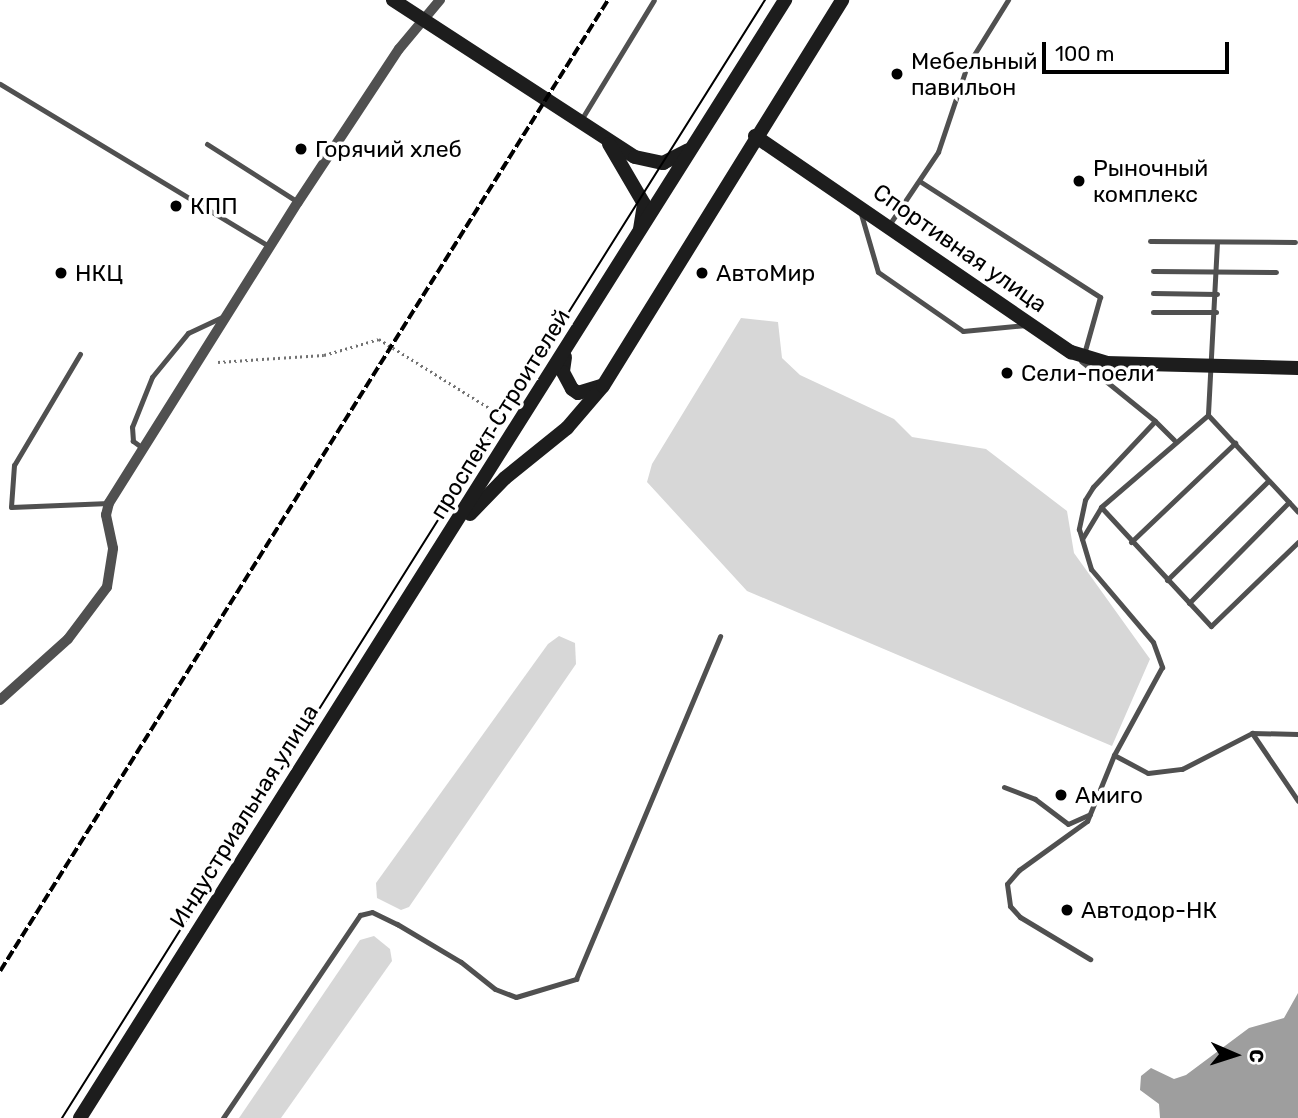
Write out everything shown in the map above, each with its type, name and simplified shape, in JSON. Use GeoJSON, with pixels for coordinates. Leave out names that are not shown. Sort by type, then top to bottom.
{"type":"FeatureCollection","features":[{"type":"Feature","properties":{"kind":"main road"},"geometry":{"type":"LineString","coordinates":[[393,0],[580,121],[608,143],[655,164],[673,161],[697,142]]}},
{"type":"Feature","properties":{"kind":"main road","name":"проспект Строителей"},"geometry":{"type":"LineString","coordinates":[[448,538],[566,354],[785,0]]}},
{"type":"Feature","properties":{"kind":"main road","name":"проспект Строителей"},"geometry":{"type":"LineString","coordinates":[[448,538],[505,478],[567,428],[603,386],[755,136],[842,0]]}},
{"type":"Feature","properties":{"kind":"main road","name":"Спортивная улица"},"geometry":{"type":"LineString","coordinates":[[755,136],[1077,355],[1152,366],[1298,368]]}},
{"type":"Feature","properties":{"kind":"main road"},"geometry":{"type":"LineString","coordinates":[[608,143],[643,204],[639,237]]}},
{"type":"Feature","properties":{"kind":"main road"},"geometry":{"type":"LineString","coordinates":[[566,354],[563,372],[572,389],[588,393],[603,386]]}},
{"type":"Feature","properties":{"kind":"main road","name":"Индустриальная улица"},"geometry":{"type":"LineString","coordinates":[[80,1118],[448,538]]}},
{"type":"Feature","properties":{"kind":"street"},"geometry":{"type":"LineString","coordinates":[[0,700],[68,639],[107,587],[113,548],[106,515],[109,503],[298,202],[440,0]]}},
{"type":"Feature","properties":{"kind":"lane"},"geometry":{"type":"LineString","coordinates":[[580,121],[654,0]]}},
{"type":"Feature","properties":{"kind":"lane"},"geometry":{"type":"LineString","coordinates":[[889,225],[921,182],[952,116],[967,66],[1008,0]]}},
{"type":"Feature","properties":{"kind":"lane"},"geometry":{"type":"LineString","coordinates":[[0,84],[270,247]]}},
{"type":"Feature","properties":{"kind":"lane"},"geometry":{"type":"LineString","coordinates":[[207,144],[298,202]]}},
{"type":"Feature","properties":{"kind":"lane"},"geometry":{"type":"LineString","coordinates":[[921,182],[992,232],[1100,297],[1077,355],[1174,440]]}},
{"type":"Feature","properties":{"kind":"lane"},"geometry":{"type":"LineString","coordinates":[[858,204],[878,272],[963,331],[1030,325]]}},
{"type":"Feature","properties":{"kind":"lane"},"geometry":{"type":"LineString","coordinates":[[1150,242],[1295,242]]}},
{"type":"Feature","properties":{"kind":"lane"},"geometry":{"type":"LineString","coordinates":[[1217,242],[1217,294],[1209,367],[1208,415],[1298,512]]}},
{"type":"Feature","properties":{"kind":"lane"},"geometry":{"type":"LineString","coordinates":[[1153,271],[1276,272]]}},
{"type":"Feature","properties":{"kind":"lane"},"geometry":{"type":"LineString","coordinates":[[1153,293],[1217,294]]}},
{"type":"Feature","properties":{"kind":"lane"},"geometry":{"type":"LineString","coordinates":[[1153,312],[1216,312]]}},
{"type":"Feature","properties":{"kind":"lane"},"geometry":{"type":"LineString","coordinates":[[144,449],[133,441],[132,427],[152,377],[188,333],[229,314]]}},
{"type":"Feature","properties":{"kind":"lane"},"geometry":{"type":"LineString","coordinates":[[80,354],[14,465],[10,507],[109,503]]}},
{"type":"Feature","properties":{"kind":"lane"},"geometry":{"type":"LineString","coordinates":[[1082,540],[1101,507],[1174,440],[1208,415]]}},
{"type":"Feature","properties":{"kind":"lane"},"geometry":{"type":"LineString","coordinates":[[1090,959],[1020,918],[1010,906],[1007,884],[1019,870],[1087,821],[1114,755],[1162,667],[1153,642],[1091,569],[1082,540],[1084,500],[1119,454],[1155,421]]}},
{"type":"Feature","properties":{"kind":"lane"},"geometry":{"type":"LineString","coordinates":[[1131,542],[1235,443]]}},
{"type":"Feature","properties":{"kind":"lane"},"geometry":{"type":"LineString","coordinates":[[1167,580],[1268,481]]}},
{"type":"Feature","properties":{"kind":"lane"},"geometry":{"type":"LineString","coordinates":[[1189,603],[1289,502]]}},
{"type":"Feature","properties":{"kind":"lane"},"geometry":{"type":"LineString","coordinates":[[1101,507],[1211,626],[1298,542]]}},
{"type":"Feature","properties":{"kind":"lane"},"geometry":{"type":"LineString","coordinates":[[223,1118],[360,915],[372,912],[397,924],[461,962],[495,989],[516,997],[576,979],[720,636]]}},
{"type":"Feature","properties":{"kind":"lane"},"geometry":{"type":"LineString","coordinates":[[1114,755],[1148,773],[1182,769],[1252,733],[1298,734]]}},
{"type":"Feature","properties":{"kind":"lane"},"geometry":{"type":"LineString","coordinates":[[1252,733],[1298,801]]}},
{"type":"Feature","properties":{"kind":"lane"},"geometry":{"type":"LineString","coordinates":[[1004,787],[1035,799],[1068,824],[1090,814]]}},
{"type":"Feature","properties":{"kind":"path"},"geometry":{"type":"LineString","coordinates":[[218,362],[324,355],[379,339],[507,419]]}},
{"type":"Feature","properties":{"kind":"shaded area"},"geometry":{"type":"Polygon","coordinates":[[[741,318],[778,322],[782,358],[800,375],[894,419],[912,437],[986,449],[1067,511],[1074,553],[1150,659],[1112,746],[747,591],[647,482],[652,464],[741,318]]]}},
{"type":"Feature","properties":{"kind":"shaded area"},"geometry":{"type":"Polygon","coordinates":[[[559,636],[575,643],[576,664],[409,907],[401,910],[377,898],[376,883],[548,644],[559,636]]]}},
{"type":"Feature","properties":{"kind":"shaded area"},"geometry":{"type":"Polygon","coordinates":[[[374,936],[390,949],[392,961],[281,1118],[239,1118],[360,940],[374,936]]]}},
{"type":"Feature","properties":{"kind":"shaded area"},"geometry":{"type":"Polygon","coordinates":[[[1298,993],[1298,1118],[1160,1118],[1159,1104],[1140,1090],[1141,1076],[1151,1068],[1174,1079],[1186,1075],[1249,1028],[1284,1018],[1298,993]]]}},
{"type":"Feature","properties":{"kind":"tram line"},"geometry":{"type":"LineString","coordinates":[[62,1118],[765,0]]}},
{"type":"Feature","properties":{"kind":"railway"},"geometry":{"type":"LineString","coordinates":[[0,971],[608,0]]}},
{"type":"Feature","properties":{"kind":"place","name":"Мебельный павильон"},"geometry":{"type":"Point","coordinates":[897,74]}},
{"type":"Feature","properties":{"kind":"place","name":"Горячий хлеб"},"geometry":{"type":"Point","coordinates":[301,149]}},
{"type":"Feature","properties":{"kind":"place","name":"Рыночный комплекс"},"geometry":{"type":"Point","coordinates":[1079,181]}},
{"type":"Feature","properties":{"kind":"place","name":"КПП"},"geometry":{"type":"Point","coordinates":[176,206]}},
{"type":"Feature","properties":{"kind":"place","name":"НКЦ"},"geometry":{"type":"Point","coordinates":[61,273]}},
{"type":"Feature","properties":{"kind":"place","name":"АвтоМир"},"geometry":{"type":"Point","coordinates":[702,273]}},
{"type":"Feature","properties":{"kind":"place","name":"Сели-поели"},"geometry":{"type":"Point","coordinates":[1007,373]}},
{"type":"Feature","properties":{"kind":"place","name":"Амиго"},"geometry":{"type":"Point","coordinates":[1061,795]}},
{"type":"Feature","properties":{"kind":"place","name":"Автодор-НК"},"geometry":{"type":"Point","coordinates":[1067,910]}}]}
